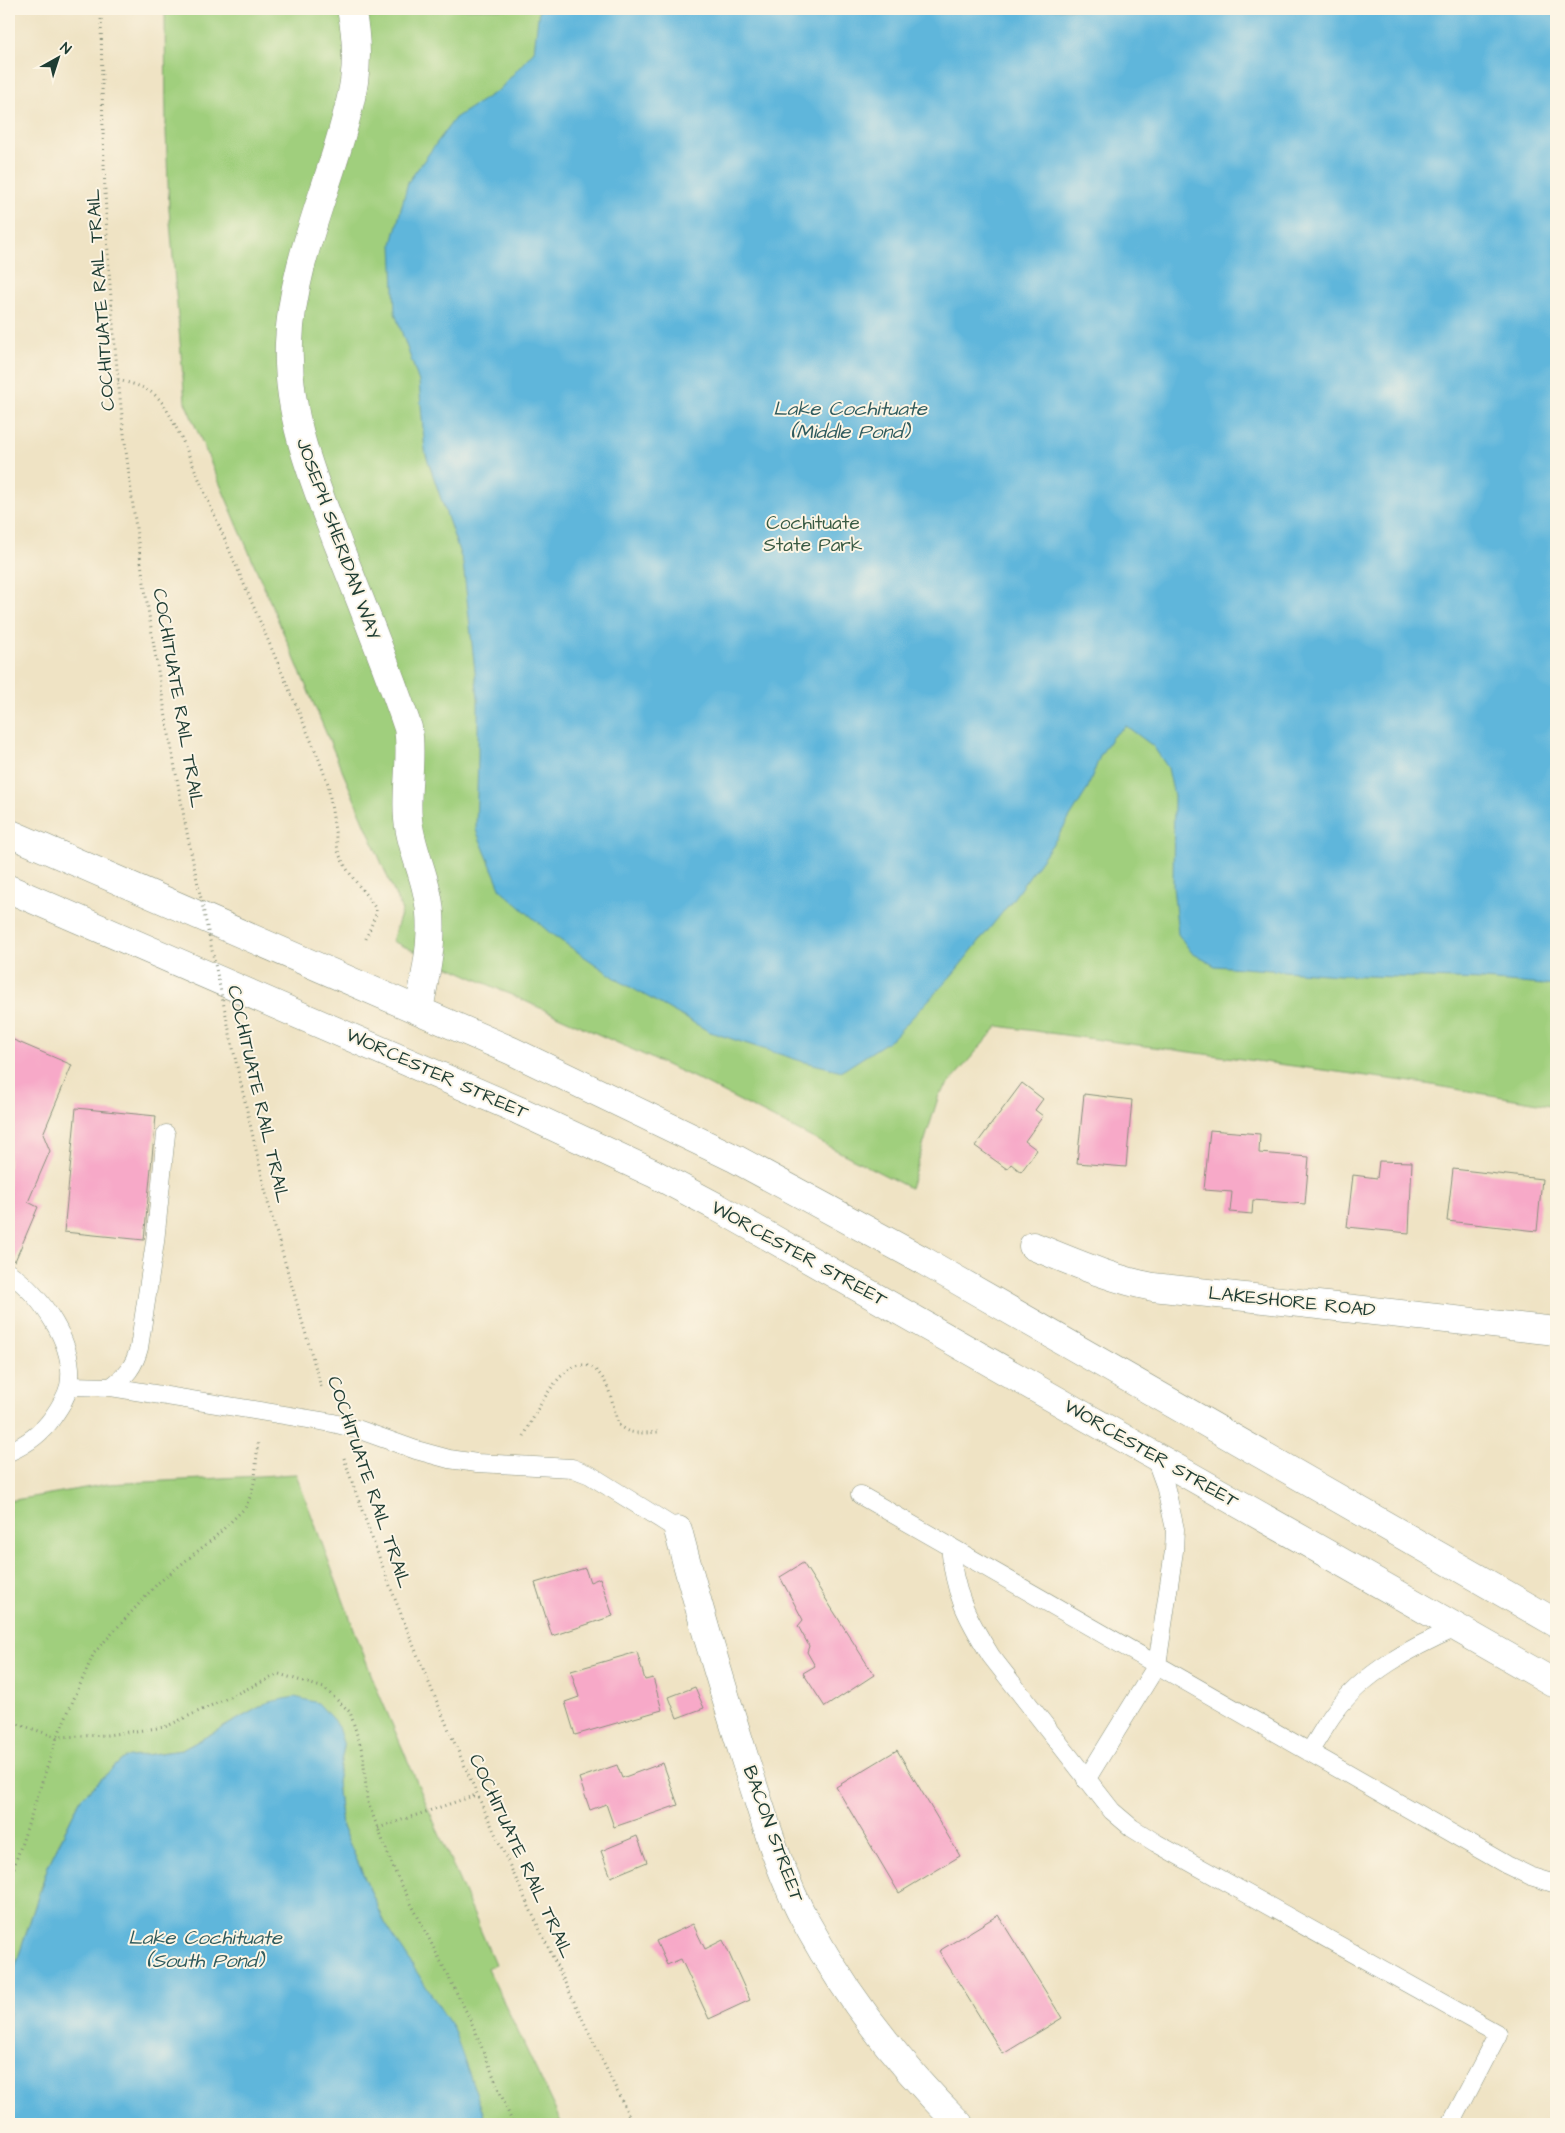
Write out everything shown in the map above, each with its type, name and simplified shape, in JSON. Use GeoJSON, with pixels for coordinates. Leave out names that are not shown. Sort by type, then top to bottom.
{"type":"FeatureCollection","features":[{"type":"Feature","properties":{"kind":"main road","name":"JOSEPH SHERIDAN WAY"},"geometry":{"type":"LineString","coordinates":[[351,9],[357,45],[354,93],[299,273],[290,321],[289,372],[297,426],[313,480],[408,728],[411,744],[407,807],[408,821],[428,894],[431,934],[419,1010]]}},
{"type":"Feature","properties":{"kind":"main road"},"geometry":{"type":"LineString","coordinates":[[9,833],[419,1010],[627,1105],[804,1194],[1556,1623]]}},
{"type":"Feature","properties":{"kind":"main road","name":"WORCESTER STREET"},"geometry":{"type":"LineString","coordinates":[[9,889],[452,1080],[653,1173],[733,1216],[1556,1684]]}},
{"type":"Feature","properties":{"kind":"main road","name":"LAKESHORE ROAD"},"geometry":{"type":"LineString","coordinates":[[1034,1246],[1090,1270],[1123,1281],[1153,1286],[1556,1331]]}},
{"type":"Feature","properties":{"kind":"main road","name":"BACON STREET"},"geometry":{"type":"LineString","coordinates":[[678,1530],[711,1653],[774,1849],[794,1898],[820,1946],[867,2019],[900,2062],[959,2124]]}},
{"type":"Feature","properties":{"kind":"lane"},"geometry":{"type":"LineString","coordinates":[[112,1387],[126,1376],[135,1363],[139,1348],[155,1242],[166,1134]]}},
{"type":"Feature","properties":{"kind":"lane"},"geometry":{"type":"LineString","coordinates":[[9,1274],[30,1290],[51,1316],[60,1334],[70,1371],[69,1386],[64,1400],[46,1427],[32,1439],[9,1452]]}},
{"type":"Feature","properties":{"kind":"lane"},"geometry":{"type":"LineString","coordinates":[[69,1386],[112,1387],[333,1423],[449,1459],[509,1465],[565,1467],[581,1471],[678,1530]]}},
{"type":"Feature","properties":{"kind":"lane"},"geometry":{"type":"LineString","coordinates":[[1086,1780],[1157,1665],[1174,1551],[1174,1529],[1165,1485],[1154,1455]]}},
{"type":"Feature","properties":{"kind":"lane"},"geometry":{"type":"LineString","coordinates":[[860,1495],[1507,1865],[1530,1876],[1556,1884]]}},
{"type":"Feature","properties":{"kind":"lane"},"geometry":{"type":"LineString","coordinates":[[950,1546],[952,1575],[961,1604],[974,1630],[991,1656],[1112,1811],[1132,1828],[1156,1844],[1498,2034],[1451,2124]]}},
{"type":"Feature","properties":{"kind":"lane"},"geometry":{"type":"LineString","coordinates":[[1309,1752],[1335,1712],[1366,1680],[1406,1652],[1429,1639],[1456,1628]]}},
{"type":"Feature","properties":{"kind":"path","name":"COCHITUATE RAIL TRAIL"},"geometry":{"type":"LineString","coordinates":[[101,9],[108,245],[118,380],[160,691],[188,838],[269,1207],[303,1329],[333,1423],[398,1611],[476,1795],[633,2124]]}},
{"type":"Feature","properties":{"kind":"path"},"geometry":{"type":"LineString","coordinates":[[118,380],[141,385],[156,395],[181,437],[318,757],[328,784],[341,860],[376,909],[376,914],[365,941]]}},
{"type":"Feature","properties":{"kind":"path"},"geometry":{"type":"LineString","coordinates":[[509,1465],[542,1401],[556,1382],[574,1366],[585,1366],[594,1370],[602,1378],[618,1424],[624,1430],[632,1433],[658,1432]]}},
{"type":"Feature","properties":{"kind":"path"},"geometry":{"type":"LineString","coordinates":[[9,1882],[57,1737],[94,1653],[158,1583],[214,1538],[245,1508],[251,1495],[258,1462],[258,1441],[254,1410]]}},
{"type":"Feature","properties":{"kind":"path"},"geometry":{"type":"LineString","coordinates":[[9,1721],[57,1737],[107,1735],[165,1727],[280,1674],[324,1688],[350,1712],[363,1754],[367,1800],[395,1872],[471,2021],[512,2124]]}},
{"type":"Feature","properties":{"kind":"path"},"geometry":{"type":"LineString","coordinates":[[378,1828],[476,1795]]}},
{"type":"Feature","properties":{"kind":"green space","name":"Lake Cochituate (Middle Pond)"},"geometry":{"type":"Polygon","coordinates":[[[165,9],[1556,9],[1556,1106],[1426,1084],[998,1026],[939,1095],[910,1188],[693,1077],[392,941],[402,911],[185,402],[169,209],[165,9]]]}},
{"type":"Feature","properties":{"kind":"green space"},"geometry":{"type":"Polygon","coordinates":[[[296,1474],[374,1682],[495,1964],[488,1969],[562,2124],[487,2124],[385,1923],[342,1827],[337,1782],[344,1746],[269,1702],[182,1750],[124,1758],[81,1798],[48,1866],[9,1986],[9,1501],[108,1484],[296,1474]]]}},
{"type":"Feature","properties":{"kind":"water","name":"Lake Cochituate (Middle Pond)"},"geometry":{"type":"Polygon","coordinates":[[[539,9],[1556,9],[1556,986],[1483,980],[1339,975],[1215,966],[1192,953],[1178,934],[1173,886],[1174,796],[1168,768],[1153,746],[1126,726],[1112,737],[1100,756],[1087,790],[1057,838],[1010,903],[953,974],[892,1039],[842,1071],[801,1061],[710,1032],[621,982],[550,933],[501,890],[476,830],[478,698],[463,563],[425,452],[419,382],[395,313],[392,244],[408,182],[455,118],[500,89],[534,51],[539,9]]]}},
{"type":"Feature","properties":{"kind":"water","name":"Lake Cochituate (South Pond)"},"geometry":{"type":"Polygon","coordinates":[[[295,1697],[318,1703],[337,1724],[344,1746],[337,1782],[342,1827],[385,1923],[453,2028],[487,2124],[9,2124],[9,1986],[48,1866],[81,1798],[124,1758],[182,1750],[269,1702],[295,1697]]]}},
{"type":"Feature","properties":{"kind":"building"},"geometry":{"type":"Polygon","coordinates":[[[9,1038],[72,1065],[43,1134],[50,1151],[28,1202],[38,1207],[15,1261],[9,1258],[9,1038]]]}},
{"type":"Feature","properties":{"kind":"building"},"geometry":{"type":"Polygon","coordinates":[[[1022,1083],[1043,1099],[1035,1110],[1043,1116],[1025,1141],[1037,1150],[1021,1172],[1011,1164],[1007,1169],[975,1146],[1022,1083]]]}},
{"type":"Feature","properties":{"kind":"building"},"geometry":{"type":"Polygon","coordinates":[[[1084,1094],[1132,1100],[1126,1167],[1077,1163],[1084,1094]]]}},
{"type":"Feature","properties":{"kind":"building"},"geometry":{"type":"Polygon","coordinates":[[[76,1108],[156,1116],[144,1240],[64,1232],[76,1108]]]}},
{"type":"Feature","properties":{"kind":"building"},"geometry":{"type":"Polygon","coordinates":[[[1210,1130],[1260,1134],[1259,1153],[1309,1157],[1305,1204],[1253,1200],[1252,1214],[1230,1212],[1232,1192],[1204,1190],[1210,1130]]]}},
{"type":"Feature","properties":{"kind":"building"},"geometry":{"type":"Polygon","coordinates":[[[1379,1161],[1412,1162],[1409,1233],[1347,1227],[1353,1175],[1377,1178],[1379,1161]]]}},
{"type":"Feature","properties":{"kind":"building"},"geometry":{"type":"Polygon","coordinates":[[[1453,1169],[1542,1179],[1537,1231],[1447,1221],[1453,1169]]]}},
{"type":"Feature","properties":{"kind":"building"},"geometry":{"type":"Polygon","coordinates":[[[803,1563],[874,1675],[825,1707],[803,1673],[815,1666],[807,1652],[809,1646],[798,1626],[803,1620],[780,1577],[803,1563]]]}},
{"type":"Feature","properties":{"kind":"building"},"geometry":{"type":"Polygon","coordinates":[[[585,1568],[590,1582],[600,1578],[613,1616],[552,1636],[535,1583],[585,1568]]]}},
{"type":"Feature","properties":{"kind":"building"},"geometry":{"type":"Polygon","coordinates":[[[637,1652],[645,1680],[653,1678],[662,1710],[575,1735],[565,1702],[579,1697],[571,1671],[637,1652]]]}},
{"type":"Feature","properties":{"kind":"building"},"geometry":{"type":"Polygon","coordinates":[[[695,1687],[704,1708],[677,1718],[669,1697],[695,1687]]]}},
{"type":"Feature","properties":{"kind":"building"},"geometry":{"type":"Polygon","coordinates":[[[897,1750],[960,1856],[899,1893],[836,1787],[897,1750]]]}},
{"type":"Feature","properties":{"kind":"building"},"geometry":{"type":"Polygon","coordinates":[[[663,1763],[678,1805],[614,1827],[606,1804],[590,1810],[579,1778],[617,1765],[622,1778],[663,1763]]]}},
{"type":"Feature","properties":{"kind":"building"},"geometry":{"type":"Polygon","coordinates":[[[637,1836],[647,1862],[611,1877],[601,1851],[637,1836]]]}},
{"type":"Feature","properties":{"kind":"building"},"geometry":{"type":"Polygon","coordinates":[[[998,1915],[1062,2018],[1003,2054],[939,1951],[998,1915]]]}},
{"type":"Feature","properties":{"kind":"building"},"geometry":{"type":"Polygon","coordinates":[[[693,1924],[705,1949],[723,1940],[750,2000],[709,2019],[681,1959],[667,1965],[656,1941],[693,1924]]]}},
{"type":"Feature","properties":{"kind":"park label","name":"Cochituate State Park"},"geometry":{"type":"Point","coordinates":[813,534]}}]}
